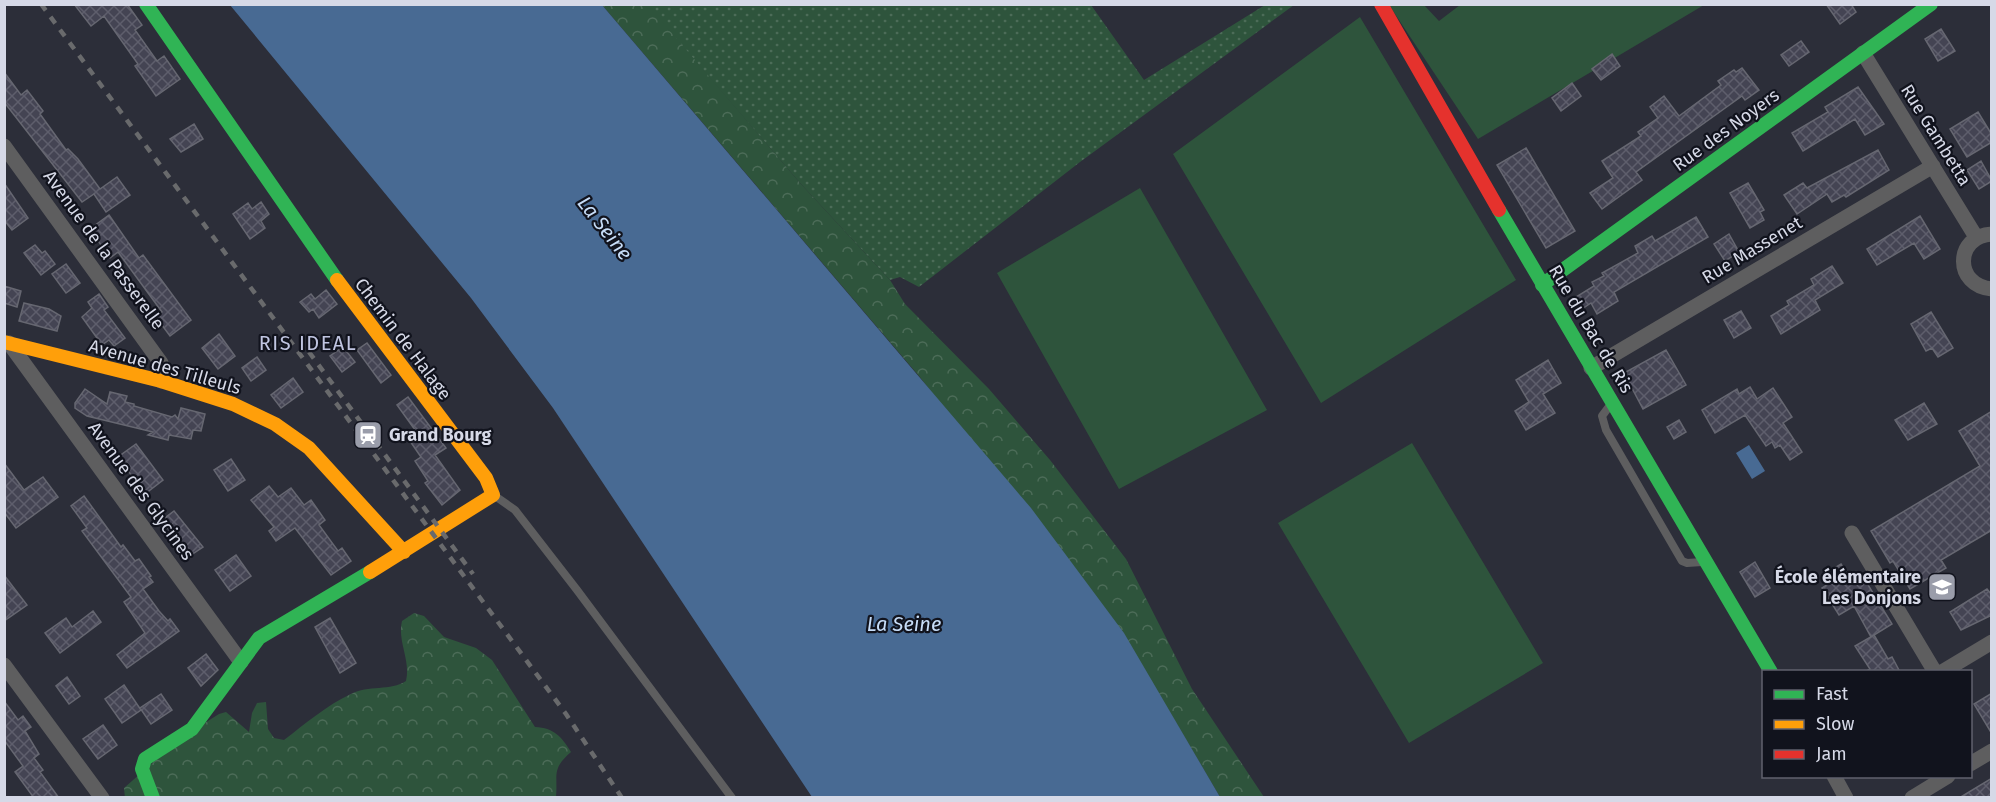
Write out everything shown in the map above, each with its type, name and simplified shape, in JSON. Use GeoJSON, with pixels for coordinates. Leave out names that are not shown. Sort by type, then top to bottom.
{"type":"FeatureCollection","features":[{"type":"Feature","properties":{"kind":"street","name":"Chemin de Halage"},"geometry":{"type":"LineString","coordinates":[[146,4],[262,175],[486,478],[494,495]]}},
{"type":"Feature","properties":{"kind":"street","name":"Rue du Bac de Ris"},"geometry":{"type":"LineString","coordinates":[[1381,4],[1542,285],[1770,670]]}},
{"type":"Feature","properties":{"kind":"street","name":"Rue des Noyers"},"geometry":{"type":"LineString","coordinates":[[1542,285],[1931,4]]}},
{"type":"Feature","properties":{"kind":"street","name":"Rue Gambetta"},"geometry":{"type":"LineString","coordinates":[[1863,53],[1933,166],[1984,236]]}},
{"type":"Feature","properties":{"kind":"street","name":"Avenue de la Passerelle"},"geometry":{"type":"LineString","coordinates":[[4,146],[161,363],[161,381]]}},
{"type":"Feature","properties":{"kind":"street","name":"Rue Massenet"},"geometry":{"type":"LineString","coordinates":[[1591,368],[1933,166]]}},
{"type":"Feature","properties":{"kind":"street"},"geometry":{"type":"LineString","coordinates":[[1984,236],[1964,251],[1963,269],[1974,284],[1992,289]]}},
{"type":"Feature","properties":{"kind":"street","name":"Avenue des Tilleuls"},"geometry":{"type":"LineString","coordinates":[[7,342],[161,381],[233,404],[275,424],[309,448],[404,552]]}},
{"type":"Feature","properties":{"kind":"street","name":"Avenue des Glycines"},"geometry":{"type":"LineString","coordinates":[[7,342],[241,662]]}},
{"type":"Feature","properties":{"kind":"street"},"geometry":{"type":"LineString","coordinates":[[153,798],[142,769],[146,759],[192,729],[259,638],[404,552],[494,495]]}},
{"type":"Feature","properties":{"kind":"street"},"geometry":{"type":"LineString","coordinates":[[1852,533],[1934,670]]}},
{"type":"Feature","properties":{"kind":"street"},"geometry":{"type":"LineString","coordinates":[[1945,670],[1992,642]]}},
{"type":"Feature","properties":{"kind":"street"},"geometry":{"type":"LineString","coordinates":[[4,665],[102,798]]}},
{"type":"Feature","properties":{"kind":"street"},"geometry":{"type":"LineString","coordinates":[[1972,763],[1992,752]]}},
{"type":"Feature","properties":{"kind":"street"},"geometry":{"type":"LineString","coordinates":[[1835,778],[1846,798]]}},
{"type":"Feature","properties":{"kind":"street"},"geometry":{"type":"LineString","coordinates":[[1912,798],[1946,778]]}},
{"type":"Feature","properties":{"kind":"lane"},"geometry":{"type":"LineString","coordinates":[[1612,403],[1602,422],[1682,561],[1706,562]]}},
{"type":"Feature","properties":{"kind":"lane","name":"Chemin de Halage"},"geometry":{"type":"LineString","coordinates":[[494,495],[515,510],[732,798]]}},
{"type":"Feature","properties":{"kind":"green space"},"geometry":{"type":"Polygon","coordinates":[[[602,5],[648,5],[800,183],[890,280],[905,304],[989,389],[1050,460],[1126,559],[1192,689],[1264,797],[1220,797],[1130,645],[919,376],[602,5]]]}},
{"type":"Feature","properties":{"kind":"green space"},"geometry":{"type":"Polygon","coordinates":[[[647,5],[1091,5],[1144,80],[1265,5],[1294,5],[1080,162],[919,287],[900,277],[890,280],[800,183],[647,5]]]}},
{"type":"Feature","properties":{"kind":"green space"},"geometry":{"type":"Polygon","coordinates":[[[1389,5],[1424,5],[1439,21],[1460,5],[1704,5],[1478,139],[1389,5]]]}},
{"type":"Feature","properties":{"kind":"green space"},"geometry":{"type":"Polygon","coordinates":[[[1360,17],[1516,280],[1321,403],[1173,154],[1360,17]]]}},
{"type":"Feature","properties":{"kind":"green space"},"geometry":{"type":"Polygon","coordinates":[[[1140,188],[1267,410],[1119,489],[997,273],[1140,188]]]}},
{"type":"Feature","properties":{"kind":"green space"},"geometry":{"type":"Polygon","coordinates":[[[1412,443],[1543,663],[1409,743],[1278,523],[1412,443]]]}},
{"type":"Feature","properties":{"kind":"green space"},"geometry":{"type":"Polygon","coordinates":[[[414,613],[424,616],[444,637],[476,648],[492,660],[535,727],[552,731],[564,741],[571,752],[558,768],[556,797],[125,798],[124,788],[181,738],[219,714],[226,712],[249,732],[252,713],[257,703],[266,702],[268,729],[274,738],[284,740],[342,698],[358,691],[393,686],[406,681],[407,666],[401,628],[402,621],[414,613]]]}},
{"type":"Feature","properties":{"kind":"water","name":"La Seine"},"geometry":{"type":"Polygon","coordinates":[[[230,5],[602,5],[1031,508],[1124,633],[1220,797],[812,797],[553,408],[471,298],[230,5]]]}},
{"type":"Feature","properties":{"kind":"water"},"geometry":{"type":"Polygon","coordinates":[[[1749,445],[1765,471],[1752,479],[1736,453],[1749,445]]]}},
{"type":"Feature","properties":{"kind":"building"},"geometry":{"type":"Polygon","coordinates":[[[74,4],[127,4],[142,25],[135,30],[157,61],[164,56],[180,79],[156,96],[135,66],[138,64],[104,16],[91,26],[74,4]]]}},
{"type":"Feature","properties":{"kind":"building"},"geometry":{"type":"Polygon","coordinates":[[[1826,4],[1851,4],[1856,12],[1840,24],[1826,4]]]}},
{"type":"Feature","properties":{"kind":"building"},"geometry":{"type":"Polygon","coordinates":[[[1941,29],[1955,51],[1938,61],[1925,39],[1941,29]]]}},
{"type":"Feature","properties":{"kind":"building"},"geometry":{"type":"Polygon","coordinates":[[[1801,41],[1809,52],[1789,66],[1781,55],[1801,41]]]}},
{"type":"Feature","properties":{"kind":"building"},"geometry":{"type":"Polygon","coordinates":[[[1612,54],[1620,66],[1601,80],[1592,69],[1612,54]]]}},
{"type":"Feature","properties":{"kind":"building"},"geometry":{"type":"Polygon","coordinates":[[[1742,68],[1759,90],[1745,100],[1742,96],[1636,172],[1642,180],[1602,209],[1590,193],[1613,178],[1602,161],[1641,136],[1638,132],[1658,118],[1650,107],[1664,96],[1679,116],[1721,85],[1718,81],[1734,70],[1736,72],[1742,68]]]}},
{"type":"Feature","properties":{"kind":"building"},"geometry":{"type":"Polygon","coordinates":[[[4,72],[21,95],[27,90],[43,111],[40,114],[66,150],[68,149],[78,159],[100,189],[117,177],[130,195],[106,212],[94,194],[82,202],[4,102],[4,72]]]}},
{"type":"Feature","properties":{"kind":"building"},"geometry":{"type":"Polygon","coordinates":[[[1572,83],[1581,96],[1561,111],[1552,98],[1572,83]]]}},
{"type":"Feature","properties":{"kind":"building"},"geometry":{"type":"Polygon","coordinates":[[[1858,87],[1884,124],[1865,135],[1855,119],[1803,151],[1792,133],[1828,112],[1825,107],[1858,87]]]}},
{"type":"Feature","properties":{"kind":"building"},"geometry":{"type":"Polygon","coordinates":[[[1978,112],[1992,135],[1992,142],[1967,157],[1950,129],[1978,112]]]}},
{"type":"Feature","properties":{"kind":"building"},"geometry":{"type":"Polygon","coordinates":[[[194,124],[203,139],[181,152],[170,139],[194,124]]]}},
{"type":"Feature","properties":{"kind":"building"},"geometry":{"type":"Polygon","coordinates":[[[1526,148],[1575,231],[1546,248],[1497,165],[1526,148]]]}},
{"type":"Feature","properties":{"kind":"building"},"geometry":{"type":"Polygon","coordinates":[[[1878,150],[1889,170],[1846,197],[1844,195],[1832,202],[1827,194],[1797,214],[1784,195],[1803,183],[1807,188],[1878,150]]]}},
{"type":"Feature","properties":{"kind":"building"},"geometry":{"type":"Polygon","coordinates":[[[1981,161],[1992,181],[1979,189],[1967,170],[1981,161]]]}},
{"type":"Feature","properties":{"kind":"building"},"geometry":{"type":"Polygon","coordinates":[[[4,183],[28,218],[12,230],[4,220],[4,183]]]}},
{"type":"Feature","properties":{"kind":"building"},"geometry":{"type":"Polygon","coordinates":[[[1748,183],[1764,210],[1760,212],[1764,220],[1750,228],[1730,193],[1748,183]]]}},
{"type":"Feature","properties":{"kind":"building"},"geometry":{"type":"Polygon","coordinates":[[[261,202],[269,214],[261,221],[265,228],[250,239],[233,214],[248,203],[252,209],[261,202]]]}},
{"type":"Feature","properties":{"kind":"building"},"geometry":{"type":"Polygon","coordinates":[[[109,215],[139,258],[143,255],[191,320],[170,336],[156,317],[162,312],[118,252],[110,258],[90,229],[109,215]]]}},
{"type":"Feature","properties":{"kind":"building"},"geometry":{"type":"Polygon","coordinates":[[[1920,216],[1940,249],[1924,259],[1914,243],[1877,265],[1867,249],[1920,216]]]}},
{"type":"Feature","properties":{"kind":"building"},"geometry":{"type":"Polygon","coordinates":[[[1696,217],[1708,237],[1614,292],[1618,301],[1597,314],[1591,303],[1582,309],[1576,297],[1594,286],[1592,282],[1604,276],[1602,273],[1638,253],[1635,246],[1652,236],[1655,241],[1696,217]]]}},
{"type":"Feature","properties":{"kind":"building"},"geometry":{"type":"Polygon","coordinates":[[[1729,234],[1739,252],[1725,261],[1714,244],[1729,234]]]}},
{"type":"Feature","properties":{"kind":"building"},"geometry":{"type":"Polygon","coordinates":[[[35,245],[42,253],[45,251],[55,264],[41,275],[24,253],[35,245]]]}},
{"type":"Feature","properties":{"kind":"building"},"geometry":{"type":"Polygon","coordinates":[[[66,264],[80,283],[66,293],[52,274],[66,264]]]}},
{"type":"Feature","properties":{"kind":"building"},"geometry":{"type":"Polygon","coordinates":[[[1832,266],[1843,283],[1815,300],[1820,310],[1781,334],[1771,316],[1789,305],[1787,301],[1814,285],[1811,279],[1832,266]]]}},
{"type":"Feature","properties":{"kind":"building"},"geometry":{"type":"Polygon","coordinates":[[[4,286],[21,291],[17,307],[4,303],[4,286]]]}},
{"type":"Feature","properties":{"kind":"building"},"geometry":{"type":"Polygon","coordinates":[[[326,290],[337,304],[319,318],[313,309],[309,312],[300,302],[311,294],[315,299],[326,290]]]}},
{"type":"Feature","properties":{"kind":"building"},"geometry":{"type":"Polygon","coordinates":[[[99,294],[108,307],[104,310],[125,338],[114,346],[109,340],[102,345],[82,317],[92,308],[88,302],[99,294]]]}},
{"type":"Feature","properties":{"kind":"building"},"geometry":{"type":"Polygon","coordinates":[[[24,303],[49,309],[61,316],[57,331],[19,321],[24,303]]]}},
{"type":"Feature","properties":{"kind":"building"},"geometry":{"type":"Polygon","coordinates":[[[1741,311],[1751,328],[1734,338],[1724,320],[1741,311]]]}},
{"type":"Feature","properties":{"kind":"building"},"geometry":{"type":"Polygon","coordinates":[[[1931,312],[1953,348],[1938,357],[1932,348],[1926,351],[1911,324],[1931,312]]]}},
{"type":"Feature","properties":{"kind":"building"},"geometry":{"type":"Polygon","coordinates":[[[219,334],[235,356],[218,369],[202,348],[219,334]]]}},
{"type":"Feature","properties":{"kind":"building"},"geometry":{"type":"Polygon","coordinates":[[[367,343],[391,375],[381,383],[357,350],[367,343]]]}},
{"type":"Feature","properties":{"kind":"building"},"geometry":{"type":"Polygon","coordinates":[[[343,347],[355,362],[342,372],[330,356],[343,347]]]}},
{"type":"Feature","properties":{"kind":"building"},"geometry":{"type":"Polygon","coordinates":[[[1666,350],[1686,385],[1643,409],[1624,373],[1666,350]]]}},
{"type":"Feature","properties":{"kind":"building"},"geometry":{"type":"Polygon","coordinates":[[[257,357],[266,370],[251,381],[242,368],[257,357]]]}},
{"type":"Feature","properties":{"kind":"building"},"geometry":{"type":"Polygon","coordinates":[[[1548,360],[1561,383],[1543,394],[1555,413],[1526,430],[1515,411],[1529,402],[1516,380],[1548,360]]]}},
{"type":"Feature","properties":{"kind":"building"},"geometry":{"type":"Polygon","coordinates":[[[293,378],[303,392],[281,408],[271,395],[293,378]]]}},
{"type":"Feature","properties":{"kind":"building"},"geometry":{"type":"Polygon","coordinates":[[[1750,387],[1757,399],[1773,388],[1792,417],[1783,423],[1802,452],[1790,460],[1780,445],[1775,448],[1772,442],[1766,446],[1745,415],[1715,433],[1702,410],[1737,389],[1739,394],[1750,387]]]}},
{"type":"Feature","properties":{"kind":"building"},"geometry":{"type":"Polygon","coordinates":[[[85,389],[107,404],[110,392],[127,396],[125,402],[134,404],[134,406],[172,417],[175,415],[178,419],[181,408],[205,414],[201,431],[193,430],[191,439],[169,435],[168,440],[148,435],[153,432],[87,416],[75,408],[75,403],[85,389]]]}},
{"type":"Feature","properties":{"kind":"building"},"geometry":{"type":"Polygon","coordinates":[[[408,397],[446,448],[435,455],[460,490],[442,505],[425,483],[428,481],[415,461],[421,457],[410,441],[418,434],[397,405],[408,397]]]}},
{"type":"Feature","properties":{"kind":"building"},"geometry":{"type":"Polygon","coordinates":[[[1924,403],[1937,424],[1908,440],[1895,420],[1924,403]]]}},
{"type":"Feature","properties":{"kind":"building"},"geometry":{"type":"Polygon","coordinates":[[[1992,411],[1992,530],[1941,560],[1946,568],[1910,589],[1893,561],[1890,563],[1871,531],[1980,466],[1959,431],[1992,411]]]}},
{"type":"Feature","properties":{"kind":"building"},"geometry":{"type":"Polygon","coordinates":[[[1679,420],[1686,432],[1674,439],[1667,427],[1679,420]]]}},
{"type":"Feature","properties":{"kind":"building"},"geometry":{"type":"Polygon","coordinates":[[[136,444],[163,480],[145,494],[118,457],[136,444]]]}},
{"type":"Feature","properties":{"kind":"building"},"geometry":{"type":"Polygon","coordinates":[[[231,459],[245,480],[228,491],[214,470],[231,459]]]}},
{"type":"Feature","properties":{"kind":"building"},"geometry":{"type":"Polygon","coordinates":[[[4,463],[24,490],[43,477],[58,497],[16,528],[4,512],[4,463]]]}},
{"type":"Feature","properties":{"kind":"building"},"geometry":{"type":"Polygon","coordinates":[[[269,486],[278,497],[291,488],[304,505],[311,500],[325,520],[319,525],[338,551],[342,548],[351,561],[331,575],[295,528],[276,541],[269,531],[274,527],[251,500],[269,486]]]}},
{"type":"Feature","properties":{"kind":"building"},"geometry":{"type":"Polygon","coordinates":[[[84,496],[121,547],[123,545],[135,561],[139,559],[151,576],[149,577],[153,582],[143,589],[159,611],[168,621],[170,619],[179,631],[127,668],[117,655],[145,633],[124,602],[131,597],[82,531],[87,528],[71,506],[84,496]]]}},
{"type":"Feature","properties":{"kind":"building"},"geometry":{"type":"Polygon","coordinates":[[[174,511],[203,547],[188,557],[162,520],[174,511]]]}},
{"type":"Feature","properties":{"kind":"building"},"geometry":{"type":"Polygon","coordinates":[[[236,555],[251,576],[230,591],[215,570],[236,555]]]}},
{"type":"Feature","properties":{"kind":"building"},"geometry":{"type":"Polygon","coordinates":[[[1755,562],[1770,588],[1755,597],[1740,572],[1755,562]]]}},
{"type":"Feature","properties":{"kind":"building"},"geometry":{"type":"Polygon","coordinates":[[[1841,564],[1851,581],[1862,575],[1892,624],[1871,637],[1854,606],[1839,615],[1822,588],[1828,584],[1826,580],[1831,577],[1828,572],[1841,564]]]}},
{"type":"Feature","properties":{"kind":"building"},"geometry":{"type":"Polygon","coordinates":[[[4,575],[27,605],[4,621],[4,575]]]}},
{"type":"Feature","properties":{"kind":"building"},"geometry":{"type":"Polygon","coordinates":[[[1987,589],[1992,595],[1992,615],[1961,630],[1950,612],[1987,589]]]}},
{"type":"Feature","properties":{"kind":"building"},"geometry":{"type":"Polygon","coordinates":[[[93,611],[101,622],[60,653],[45,633],[66,618],[72,627],[93,611]]]}},
{"type":"Feature","properties":{"kind":"building"},"geometry":{"type":"Polygon","coordinates":[[[330,618],[356,663],[340,673],[315,627],[330,618]]]}},
{"type":"Feature","properties":{"kind":"building"},"geometry":{"type":"Polygon","coordinates":[[[1874,635],[1888,659],[1892,657],[1899,670],[1868,670],[1870,669],[1855,646],[1874,635]]]}},
{"type":"Feature","properties":{"kind":"building"},"geometry":{"type":"Polygon","coordinates":[[[206,654],[218,670],[201,686],[188,668],[206,654]]]}},
{"type":"Feature","properties":{"kind":"building"},"geometry":{"type":"Polygon","coordinates":[[[67,677],[80,696],[69,704],[56,686],[67,677]]]}},
{"type":"Feature","properties":{"kind":"building"},"geometry":{"type":"Polygon","coordinates":[[[124,685],[141,710],[122,723],[105,699],[124,685]]]}},
{"type":"Feature","properties":{"kind":"building"},"geometry":{"type":"Polygon","coordinates":[[[1992,693],[1992,734],[1974,704],[1992,693]]]}},
{"type":"Feature","properties":{"kind":"building"},"geometry":{"type":"Polygon","coordinates":[[[161,694],[172,710],[151,724],[140,708],[161,694]]]}},
{"type":"Feature","properties":{"kind":"building"},"geometry":{"type":"Polygon","coordinates":[[[4,701],[18,720],[23,716],[31,727],[25,731],[39,754],[34,758],[43,770],[40,772],[59,798],[34,798],[15,772],[23,766],[4,740],[4,701]]]}},
{"type":"Feature","properties":{"kind":"building"},"geometry":{"type":"Polygon","coordinates":[[[103,725],[117,745],[98,759],[83,739],[103,725]]]}},
{"type":"Feature","properties":{"kind":"building"},"geometry":{"type":"Polygon","coordinates":[[[1992,778],[1992,798],[1959,798],[1992,778]]]}},
{"type":"Feature","properties":{"kind":"railway"},"geometry":{"type":"LineString","coordinates":[[41,4],[566,714],[622,798]]}},
{"type":"Feature","properties":{"kind":"railway"},"geometry":{"type":"LineString","coordinates":[[309,352],[473,574]]}},
{"type":"Feature","properties":{"kind":"traffic: fast"},"geometry":{"type":"LineString","coordinates":[[146,4],[337,280]]}},
{"type":"Feature","properties":{"kind":"traffic: fast"},"geometry":{"type":"LineString","coordinates":[[1542,285],[1931,4]]}},
{"type":"Feature","properties":{"kind":"traffic: fast"},"geometry":{"type":"LineString","coordinates":[[1499,210],[1770,670]]}},
{"type":"Feature","properties":{"kind":"traffic: fast"},"geometry":{"type":"LineString","coordinates":[[153,798],[142,769],[145,759],[192,729],[259,638],[370,572]]}},
{"type":"Feature","properties":{"kind":"traffic: slow"},"geometry":{"type":"LineString","coordinates":[[337,280],[486,478],[493,495],[370,572]]}},
{"type":"Feature","properties":{"kind":"traffic: slow"},"geometry":{"type":"LineString","coordinates":[[4,342],[161,381],[233,404],[275,424],[309,448],[404,552]]}},
{"type":"Feature","properties":{"kind":"traffic: jam"},"geometry":{"type":"LineString","coordinates":[[1381,4],[1499,210]]}},
{"type":"Feature","properties":{"kind":"place","name":"Grand Bourg"},"geometry":{"type":"Point","coordinates":[368,435]}},
{"type":"Feature","properties":{"kind":"place","name":"École élémentaire Les Donjons"},"geometry":{"type":"Point","coordinates":[1942,587]}},
{"type":"Feature","properties":{"kind":"district","name":"RIS IDEAL"},"geometry":{"type":"Point","coordinates":[308,343]}}]}
